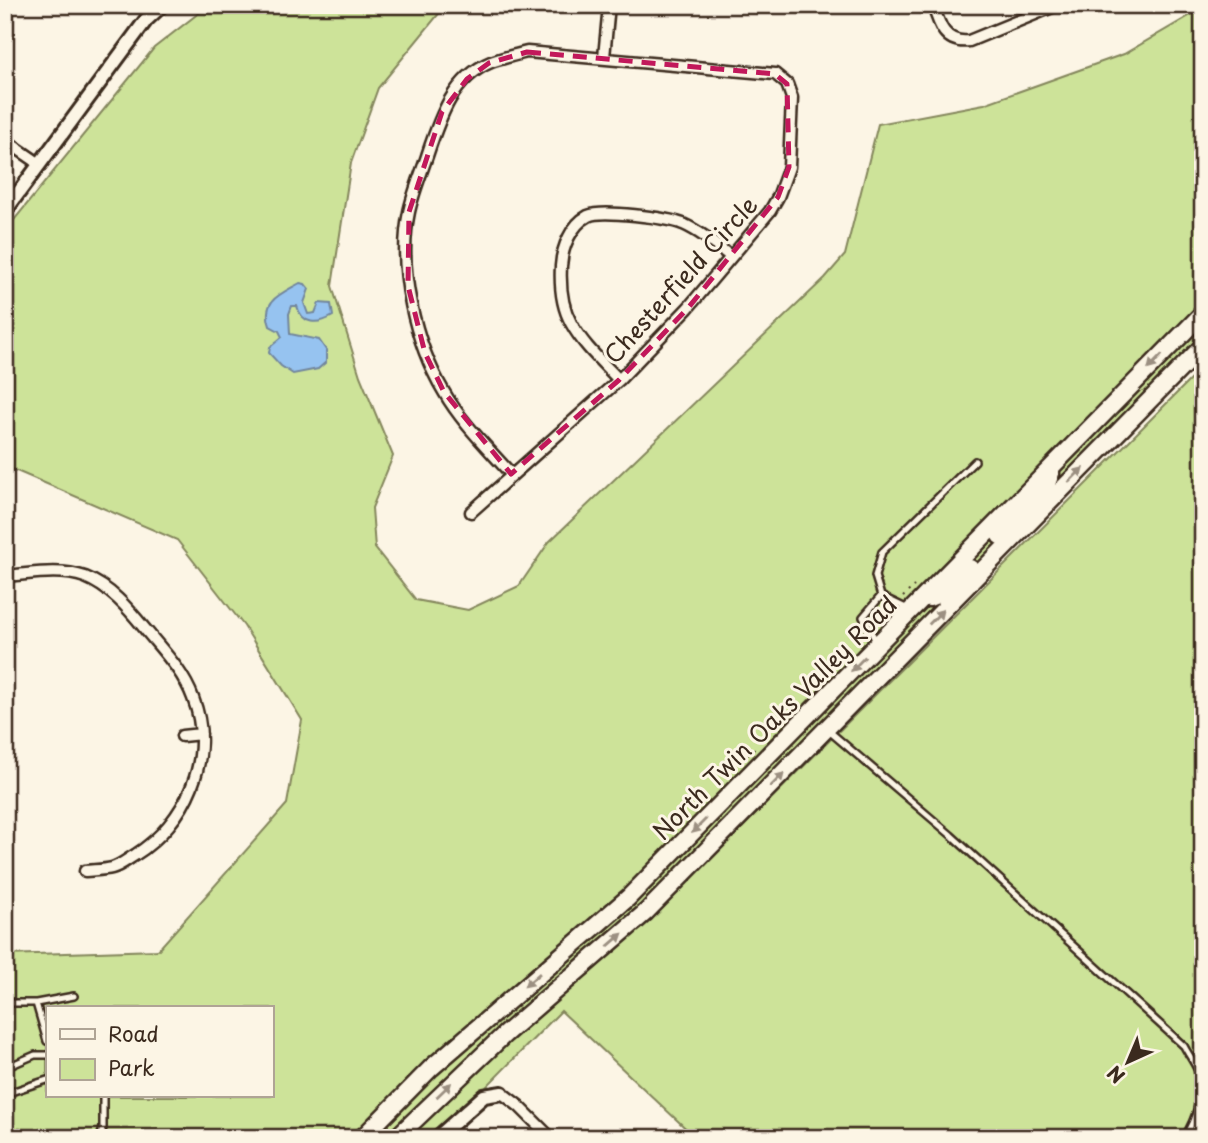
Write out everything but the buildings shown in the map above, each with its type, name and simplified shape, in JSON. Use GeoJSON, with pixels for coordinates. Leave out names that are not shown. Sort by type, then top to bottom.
{"type":"FeatureCollection","features":[{"type":"Feature","properties":{"kind":"main road","name":"North Twin Oaks Valley Road"},"geometry":{"type":"LineString","coordinates":[[362,1138],[431,1068],[628,898],[1203,313]]}},
{"type":"Feature","properties":{"kind":"main road","name":"North Twin Oaks Valley Road"},"geometry":{"type":"LineString","coordinates":[[396,1138],[505,1034],[646,912],[1203,346]]}},
{"type":"Feature","properties":{"kind":"main road"},"geometry":{"type":"LineString","coordinates":[[915,606],[944,592],[978,560],[993,558],[998,538],[1045,489],[1054,464]]}},
{"type":"Feature","properties":{"kind":"street"},"geometry":{"type":"LineString","coordinates":[[5,211],[146,20],[162,5]]}},
{"type":"Feature","properties":{"kind":"street"},"geometry":{"type":"LineString","coordinates":[[604,57],[609,5]]}},
{"type":"Feature","properties":{"kind":"street"},"geometry":{"type":"LineString","coordinates":[[933,5],[939,24],[947,37],[962,42],[1056,5]]}},
{"type":"Feature","properties":{"kind":"street","name":"Chesterfield Circle"},"geometry":{"type":"LineString","coordinates":[[471,512],[619,380],[688,309],[770,211],[789,167],[792,98],[787,84],[775,74],[527,51],[489,63],[455,91],[442,112],[409,212],[406,250],[408,286],[425,353],[451,403],[511,474]]}},
{"type":"Feature","properties":{"kind":"street"},"geometry":{"type":"LineString","coordinates":[[5,140],[40,164]]}},
{"type":"Feature","properties":{"kind":"street"},"geometry":{"type":"LineString","coordinates":[[619,380],[589,349],[570,322],[565,305],[561,275],[562,252],[576,225],[590,215],[652,216],[682,224],[707,238],[731,257]]}},
{"type":"Feature","properties":{"kind":"street"},"geometry":{"type":"LineString","coordinates":[[5,576],[61,572],[85,577],[108,590],[125,605],[178,669],[194,700],[201,734],[197,773],[188,799],[175,821],[147,847],[114,868],[85,871]]}},
{"type":"Feature","properties":{"kind":"street"},"geometry":{"type":"LineString","coordinates":[[182,736],[201,734]]}},
{"type":"Feature","properties":{"kind":"street"},"geometry":{"type":"LineString","coordinates":[[437,1138],[484,1096],[502,1093],[551,1138]]}},
{"type":"Feature","properties":{"kind":"lane"},"geometry":{"type":"LineString","coordinates":[[881,596],[875,576],[882,552],[975,461]]}},
{"type":"Feature","properties":{"kind":"lane"},"geometry":{"type":"LineString","coordinates":[[881,596],[915,606]]}},
{"type":"Feature","properties":{"kind":"lane"},"geometry":{"type":"LineString","coordinates":[[878,644],[863,617],[881,596]]}},
{"type":"Feature","properties":{"kind":"lane"},"geometry":{"type":"LineString","coordinates":[[827,729],[951,835],[1184,1046],[1198,1072],[1200,1096],[1194,1121],[1184,1138]]}},
{"type":"Feature","properties":{"kind":"lane"},"geometry":{"type":"LineString","coordinates":[[5,1003],[36,1003],[74,996]]}},
{"type":"Feature","properties":{"kind":"lane"},"geometry":{"type":"LineString","coordinates":[[36,1003],[46,1038]]}},
{"type":"Feature","properties":{"kind":"lane"},"geometry":{"type":"LineString","coordinates":[[5,1068],[35,1055],[46,1055]]}},
{"type":"Feature","properties":{"kind":"lane"},"geometry":{"type":"LineString","coordinates":[[5,1094],[46,1080]]}},
{"type":"Feature","properties":{"kind":"lane"},"geometry":{"type":"LineString","coordinates":[[100,1138],[103,1128],[103,1098]]}},
{"type":"Feature","properties":{"kind":"path"},"geometry":{"type":"LineString","coordinates":[[742,761],[757,746]]}},
{"type":"Feature","properties":{"kind":"highlighted area"},"geometry":{"type":"Polygon","coordinates":[[[527,52],[775,74],[787,84],[789,167],[778,197],[688,308],[619,380],[511,474],[444,392],[425,353],[408,286],[409,212],[442,112],[467,79],[489,63],[527,52]]]}},
{"type":"Feature","properties":{"kind":"green space"},"geometry":{"type":"Polygon","coordinates":[[[209,5],[446,5],[378,88],[351,163],[332,286],[360,376],[393,456],[372,508],[375,548],[416,600],[468,610],[519,586],[549,542],[825,278],[845,255],[878,124],[984,104],[1124,54],[1203,8],[1203,354],[640,930],[1203,367],[1203,1138],[696,1138],[561,1011],[436,1138],[5,1138],[5,955],[158,950],[287,804],[302,720],[244,626],[177,540],[5,466],[5,231],[154,48],[209,5]]]}},
{"type":"Feature","properties":{"kind":"water"},"geometry":{"type":"Polygon","coordinates":[[[300,283],[309,289],[304,303],[308,314],[315,313],[319,303],[331,304],[333,316],[322,321],[311,321],[303,317],[297,306],[292,306],[289,314],[290,334],[319,340],[326,350],[326,362],[318,369],[293,374],[269,353],[270,347],[282,337],[279,331],[270,326],[268,310],[274,299],[300,283]]]}}]}
